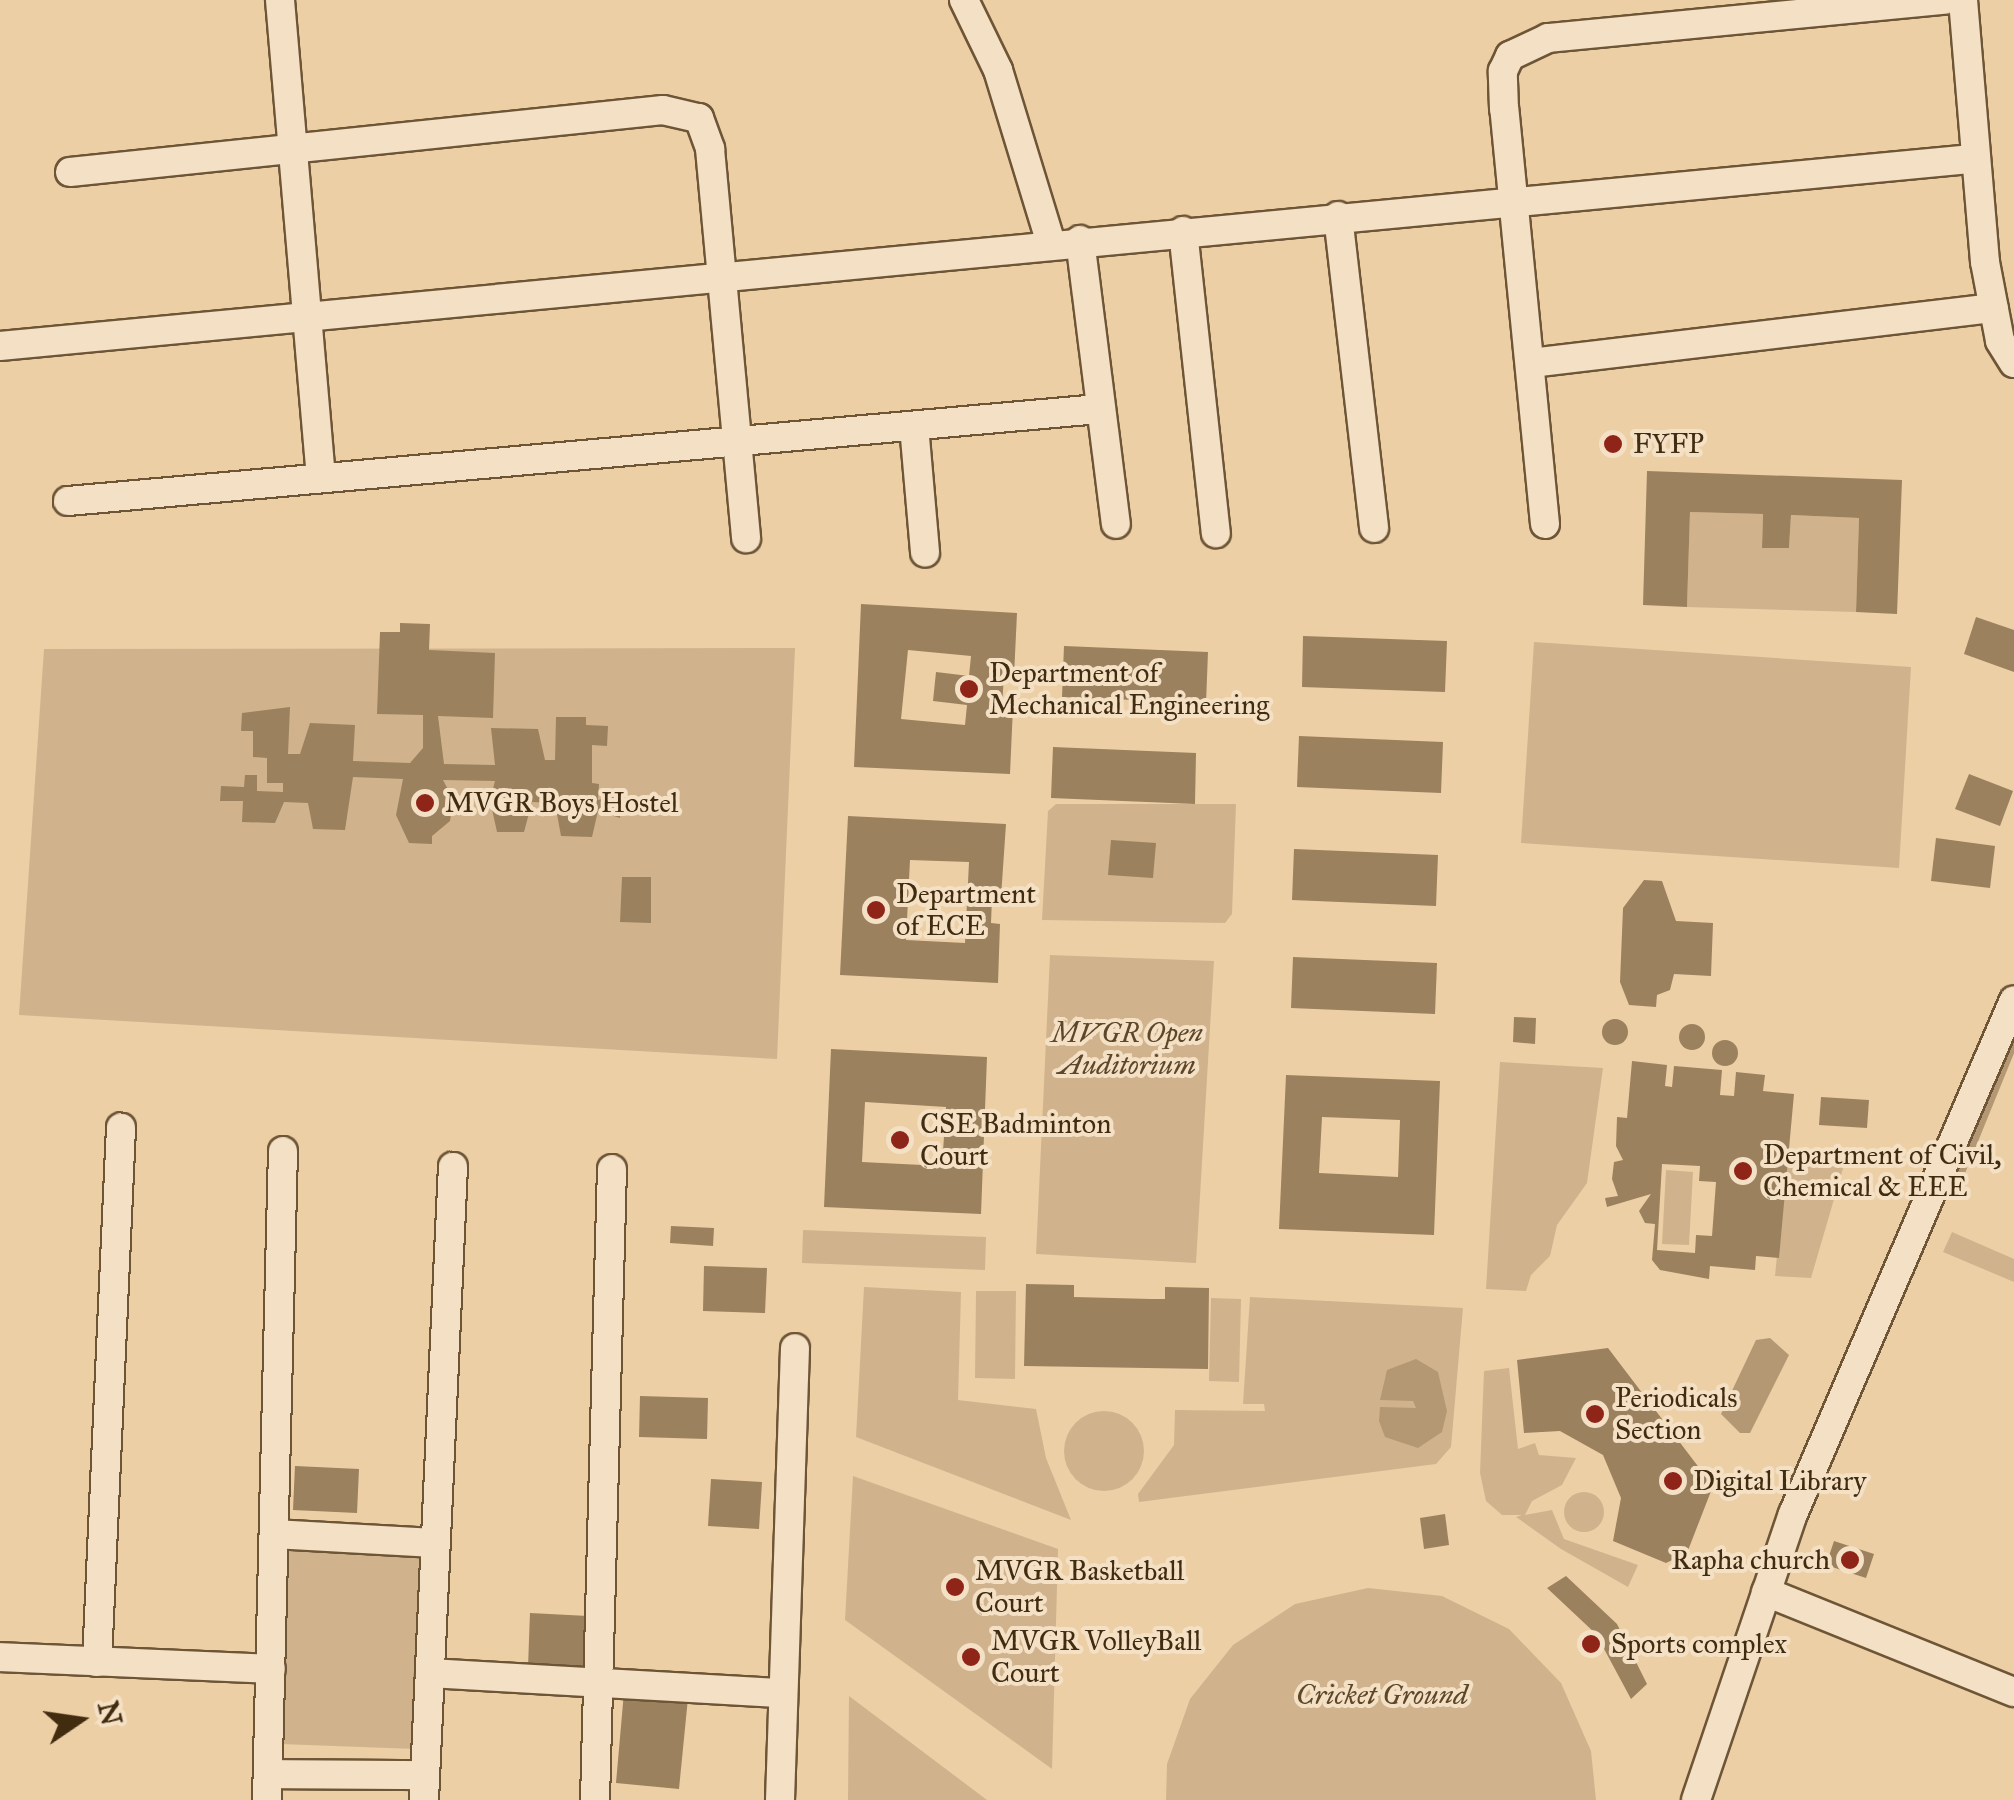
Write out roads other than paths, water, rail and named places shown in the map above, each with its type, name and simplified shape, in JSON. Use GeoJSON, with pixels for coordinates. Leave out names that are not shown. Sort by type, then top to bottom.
{"type":"FeatureCollection","features":[{"type":"Feature","properties":{"kind":"street"},"geometry":{"type":"LineString","coordinates":[[280,0],[304,315],[321,474]]}},
{"type":"Feature","properties":{"kind":"street"},"geometry":{"type":"LineString","coordinates":[[964,0],[998,70],[1051,243]]}},
{"type":"Feature","properties":{"kind":"street"},"geometry":{"type":"LineString","coordinates":[[1545,524],[1503,72],[1510,56],[1532,43],[1945,0]]}},
{"type":"Feature","properties":{"kind":"street"},"geometry":{"type":"LineString","coordinates":[[1963,0],[1972,159],[2000,341],[2014,364]]}},
{"type":"Feature","properties":{"kind":"street"},"geometry":{"type":"LineString","coordinates":[[70,172],[687,112],[699,118],[710,149],[746,538]]}},
{"type":"Feature","properties":{"kind":"street"},"geometry":{"type":"LineString","coordinates":[[0,346],[723,273],[1972,159]]}},
{"type":"Feature","properties":{"kind":"street"},"geometry":{"type":"LineString","coordinates":[[1338,216],[1374,528]]}},
{"type":"Feature","properties":{"kind":"street"},"geometry":{"type":"LineString","coordinates":[[1184,231],[1216,533]]}},
{"type":"Feature","properties":{"kind":"street"},"geometry":{"type":"LineString","coordinates":[[1080,240],[1116,524]]}},
{"type":"Feature","properties":{"kind":"street"},"geometry":{"type":"LineString","coordinates":[[1531,364],[1994,308]]}},
{"type":"Feature","properties":{"kind":"street"},"geometry":{"type":"LineString","coordinates":[[68,501],[321,474],[1099,409]]}},
{"type":"Feature","properties":{"kind":"street"},"geometry":{"type":"LineString","coordinates":[[914,426],[925,553]]}},
{"type":"Feature","properties":{"kind":"street"},"geometry":{"type":"LineString","coordinates":[[1696,1800],[1766,1592],[1877,1306],[2014,1000]]}},
{"type":"Feature","properties":{"kind":"street"},"geometry":{"type":"LineString","coordinates":[[96,1662],[121,1128]]}},
{"type":"Feature","properties":{"kind":"street"},"geometry":{"type":"LineString","coordinates":[[283,1151],[268,1787],[424,1787],[453,1167]]}},
{"type":"Feature","properties":{"kind":"street"},"geometry":{"type":"LineString","coordinates":[[595,1800],[612,1169]]}},
{"type":"Feature","properties":{"kind":"street"},"geometry":{"type":"LineString","coordinates":[[780,1800],[795,1348]]}},
{"type":"Feature","properties":{"kind":"street"},"geometry":{"type":"LineString","coordinates":[[274,1534],[434,1543]]}},
{"type":"Feature","properties":{"kind":"street"},"geometry":{"type":"LineString","coordinates":[[1766,1592],[2014,1692]]}},
{"type":"Feature","properties":{"kind":"street"},"geometry":{"type":"LineString","coordinates":[[0,1657],[270,1669]]}},
{"type":"Feature","properties":{"kind":"street"},"geometry":{"type":"LineString","coordinates":[[430,1673],[782,1693]]}},
{"type":"Feature","properties":{"kind":"waterway"},"geometry":{"type":"LineString","coordinates":[[1960,1175],[2014,1043]]}},
{"type":"Feature","properties":{"kind":"place","name":"FYFP"},"geometry":{"type":"Point","coordinates":[1613,444]}},
{"type":"Feature","properties":{"kind":"place","name":"Department of Mechanical Engineering"},"geometry":{"type":"Point","coordinates":[969,689]}},
{"type":"Feature","properties":{"kind":"place","name":"MVGR Boys Hostel"},"geometry":{"type":"Point","coordinates":[425,803]}},
{"type":"Feature","properties":{"kind":"place","name":"Department of ECE"},"geometry":{"type":"Point","coordinates":[876,910]}},
{"type":"Feature","properties":{"kind":"place","name":"CSE Badminton Court"},"geometry":{"type":"Point","coordinates":[900,1140]}},
{"type":"Feature","properties":{"kind":"place","name":"Department of Civil, Chemical & EEE"},"geometry":{"type":"Point","coordinates":[1743,1171]}},
{"type":"Feature","properties":{"kind":"place","name":"Periodicals Section"},"geometry":{"type":"Point","coordinates":[1595,1414]}},
{"type":"Feature","properties":{"kind":"place","name":"Digital Library"},"geometry":{"type":"Point","coordinates":[1673,1481]}},
{"type":"Feature","properties":{"kind":"place","name":"Rapha church"},"geometry":{"type":"Point","coordinates":[1850,1560]}},
{"type":"Feature","properties":{"kind":"place","name":"MVGR Basketball Court"},"geometry":{"type":"Point","coordinates":[955,1587]}},
{"type":"Feature","properties":{"kind":"place","name":"Sports complex"},"geometry":{"type":"Point","coordinates":[1591,1644]}},
{"type":"Feature","properties":{"kind":"place","name":"MVGR VolleyBall Court"},"geometry":{"type":"Point","coordinates":[971,1657]}},
{"type":"Feature","properties":{"kind":"park label","name":"MVGR Open Auditorium"},"geometry":{"type":"Point","coordinates":[1127,1049]}},
{"type":"Feature","properties":{"kind":"park label","name":"Cricket Ground"},"geometry":{"type":"Point","coordinates":[1382,1695]}}]}
